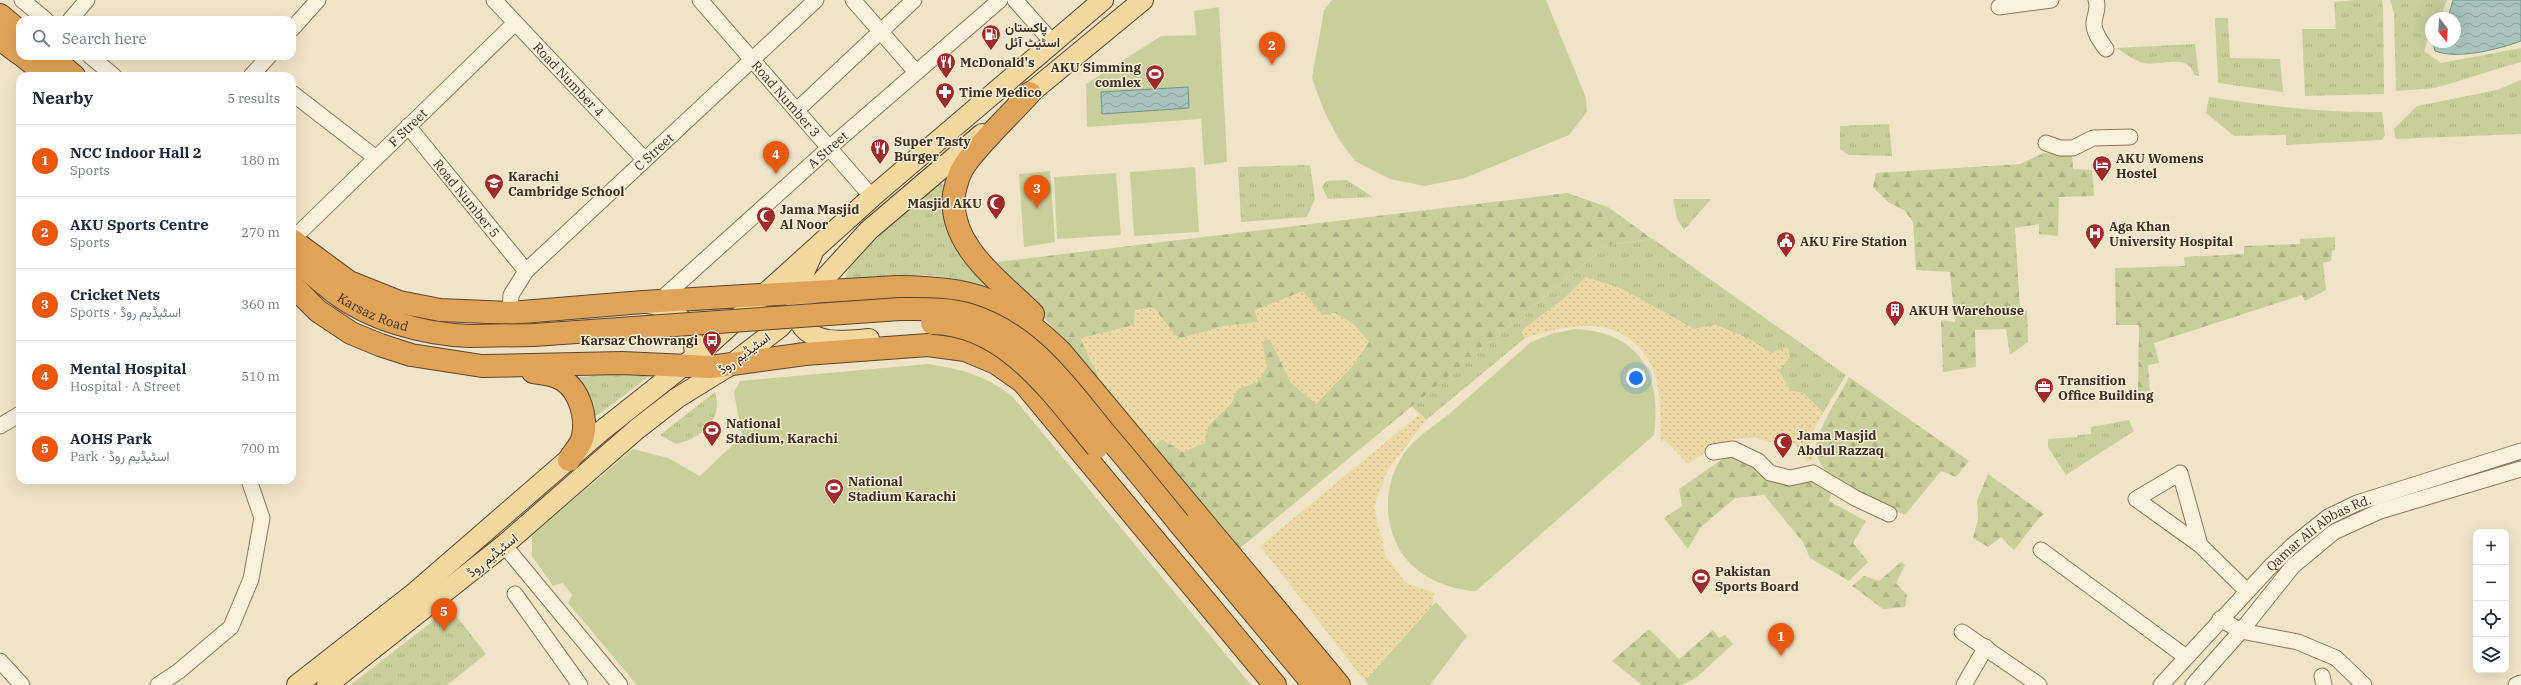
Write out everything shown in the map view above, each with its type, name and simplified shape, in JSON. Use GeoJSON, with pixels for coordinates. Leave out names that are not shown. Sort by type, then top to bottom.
{"type":"FeatureCollection","features":[{"type":"Feature","properties":{"kind":"highway"},"geometry":{"type":"LineString","coordinates":[[0,15],[16,29]]}},
{"type":"Feature","properties":{"kind":"highway"},"geometry":{"type":"LineString","coordinates":[[0,39],[16,51]]}},
{"type":"Feature","properties":{"kind":"highway"},"geometry":{"type":"LineString","coordinates":[[28,60],[43,72]]}},
{"type":"Feature","properties":{"kind":"highway"},"geometry":{"type":"LineString","coordinates":[[55,60],[69,72]]}},
{"type":"Feature","properties":{"kind":"highway"},"geometry":{"type":"LineString","coordinates":[[1030,93],[965,164],[955,185],[953,206],[957,229],[967,247],[1034,315],[1056,347]]}},
{"type":"Feature","properties":{"kind":"highway"},"geometry":{"type":"LineString","coordinates":[[296,234],[349,282],[399,302],[440,310],[510,313],[650,302],[763,296],[802,298],[919,287],[971,293],[1005,307],[1036,327],[1056,347],[1339,685]]}},
{"type":"Feature","properties":{"kind":"highway","name":"Karsaz Road"},"geometry":{"type":"LineString","coordinates":[[296,260],[335,293],[371,314],[410,327],[450,335],[473,351]]}},
{"type":"Feature","properties":{"kind":"highway","name":"Karsaz Road"},"geometry":{"type":"LineString","coordinates":[[296,278],[326,302],[346,314],[390,335],[419,343],[473,351]]}},
{"type":"Feature","properties":{"kind":"highway"},"geometry":{"type":"LineString","coordinates":[[296,289],[318,311],[351,333],[410,355],[473,351],[622,363],[691,362],[732,364],[805,354],[928,345],[965,350],[996,363],[1023,382],[1275,685]]}},
{"type":"Feature","properties":{"kind":"highway"},"geometry":{"type":"LineString","coordinates":[[473,351],[534,335],[900,308],[932,309],[970,314],[1000,328],[1030,348],[1054,370],[1173,527],[1296,685]]}},
{"type":"Feature","properties":{"kind":"highway"},"geometry":{"type":"LineString","coordinates":[[473,351],[564,380],[579,400],[585,419],[583,438],[569,460]]}},
{"type":"Feature","properties":{"kind":"highway"},"geometry":{"type":"LineString","coordinates":[[1173,527],[1314,685]]}},
{"type":"Feature","properties":{"kind":"main road","name":"اسٹیڈیم روڈ"},"geometry":{"type":"LineString","coordinates":[[297,685],[412,595],[569,460],[691,362],[872,197],[1103,0]]}},
{"type":"Feature","properties":{"kind":"main road","name":"اسٹیڈیم روڈ"},"geometry":{"type":"LineString","coordinates":[[327,685],[504,545],[637,429],[676,398],[732,364],[780,328],[802,298],[869,230],[1030,93],[1143,0]]}},
{"type":"Feature","properties":{"kind":"main road"},"geometry":{"type":"LineString","coordinates":[[816,247],[804,271],[800,324],[812,335],[829,340],[894,337],[928,345]]}},
{"type":"Feature","properties":{"kind":"main road"},"geometry":{"type":"LineString","coordinates":[[650,302],[664,307],[682,319],[690,330],[691,362],[688,383],[676,398]]}},
{"type":"Feature","properties":{"kind":"street"},"geometry":{"type":"LineString","coordinates":[[22,0],[41,16]]}},
{"type":"Feature","properties":{"kind":"street"},"geometry":{"type":"LineString","coordinates":[[73,16],[87,0]]}},
{"type":"Feature","properties":{"kind":"street"},"geometry":{"type":"LineString","coordinates":[[296,25],[318,0]]}},
{"type":"Feature","properties":{"kind":"street","name":"Road Number 4"},"geometry":{"type":"LineString","coordinates":[[494,0],[644,159]]}},
{"type":"Feature","properties":{"kind":"street","name":"Road Number 3"},"geometry":{"type":"LineString","coordinates":[[700,0],[872,197]]}},
{"type":"Feature","properties":{"kind":"street","name":"C Street"},"geometry":{"type":"LineString","coordinates":[[510,313],[511,295],[526,271],[644,159],[816,0]]}},
{"type":"Feature","properties":{"kind":"street"},"geometry":{"type":"LineString","coordinates":[[853,0],[916,72]]}},
{"type":"Feature","properties":{"kind":"street"},"geometry":{"type":"LineString","coordinates":[[797,110],[880,30],[914,0]]}},
{"type":"Feature","properties":{"kind":"street","name":"A Street"},"geometry":{"type":"LineString","coordinates":[[650,302],[1000,0]]}},
{"type":"Feature","properties":{"kind":"street"},"geometry":{"type":"LineString","coordinates":[[1015,0],[1053,42]]}},
{"type":"Feature","properties":{"kind":"street"},"geometry":{"type":"LineString","coordinates":[[1999,7],[2050,0]]}},
{"type":"Feature","properties":{"kind":"street"},"geometry":{"type":"LineString","coordinates":[[2096,0],[2098,10],[2094,23],[2097,36],[2106,49]]}},
{"type":"Feature","properties":{"kind":"street","name":"F Street"},"geometry":{"type":"LineString","coordinates":[[296,232],[376,158],[515,24]]}},
{"type":"Feature","properties":{"kind":"street"},"geometry":{"type":"LineString","coordinates":[[95,60],[109,72]]}},
{"type":"Feature","properties":{"kind":"street"},"geometry":{"type":"LineString","coordinates":[[261,72],[267,60]]}},
{"type":"Feature","properties":{"kind":"street"},"geometry":{"type":"LineString","coordinates":[[296,96],[376,158]]}},
{"type":"Feature","properties":{"kind":"street","name":"Road Number 5"},"geometry":{"type":"LineString","coordinates":[[408,126],[526,271]]}},
{"type":"Feature","properties":{"kind":"street"},"geometry":{"type":"LineString","coordinates":[[2046,143],[2060,148],[2073,148],[2093,138],[2130,137]]}},
{"type":"Feature","properties":{"kind":"street"},"geometry":{"type":"LineString","coordinates":[[0,426],[16,416]]}},
{"type":"Feature","properties":{"kind":"street"},"geometry":{"type":"LineString","coordinates":[[1713,452],[1733,448],[1758,462],[1770,473],[1790,478],[1813,473],[1855,498],[1889,514]]}},
{"type":"Feature","properties":{"kind":"street","name":"Qamar Ali Abbas Rd."},"geometry":{"type":"LineString","coordinates":[[2161,685],[2247,590],[2293,545],[2328,517],[2357,503],[2521,451]]}},
{"type":"Feature","properties":{"kind":"street"},"geometry":{"type":"LineString","coordinates":[[2193,685],[2240,631],[2293,566],[2334,532],[2380,511],[2521,470]]}},
{"type":"Feature","properties":{"kind":"street"},"geometry":{"type":"LineString","coordinates":[[2200,545],[2180,473],[2136,499],[2200,545],[2247,590]]}},
{"type":"Feature","properties":{"kind":"street"},"geometry":{"type":"LineString","coordinates":[[158,685],[179,671],[231,627],[251,579],[262,518],[250,484]]}},
{"type":"Feature","properties":{"kind":"street"},"geometry":{"type":"LineString","coordinates":[[504,545],[620,685]]}},
{"type":"Feature","properties":{"kind":"street"},"geometry":{"type":"LineString","coordinates":[[2041,550],[2186,657]]}},
{"type":"Feature","properties":{"kind":"street"},"geometry":{"type":"LineString","coordinates":[[515,594],[580,685]]}},
{"type":"Feature","properties":{"kind":"street"},"geometry":{"type":"LineString","coordinates":[[2220,619],[2240,631],[2298,642],[2336,658],[2364,685]]}},
{"type":"Feature","properties":{"kind":"street"},"geometry":{"type":"LineString","coordinates":[[1962,632],[1986,647],[2039,685]]}},
{"type":"Feature","properties":{"kind":"street"},"geometry":{"type":"LineString","coordinates":[[1964,685],[1986,647]]}},
{"type":"Feature","properties":{"kind":"street"},"geometry":{"type":"LineString","coordinates":[[0,661],[22,685]]}},
{"type":"Feature","properties":{"kind":"street"},"geometry":{"type":"LineString","coordinates":[[2516,685],[2521,683]]}},
{"type":"Feature","properties":{"kind":"green space"},"geometry":{"type":"Polygon","coordinates":[[[1332,0],[1546,0],[1586,98],[1587,112],[1569,135],[1465,178],[1424,186],[1390,179],[1355,161],[1338,138],[1324,111],[1312,78],[1324,10],[1332,0]]]}},
{"type":"Feature","properties":{"kind":"green space"},"geometry":{"type":"Polygon","coordinates":[[[2382,0],[2384,94],[2305,96],[2302,29],[2336,29],[2334,2],[2382,0]]]}},
{"type":"Feature","properties":{"kind":"green space"},"geometry":{"type":"Polygon","coordinates":[[[2390,0],[2447,0],[2442,12],[2425,12],[2424,51],[2441,63],[2521,48],[2521,62],[2435,88],[2396,91],[2394,13],[2390,0]]]}},
{"type":"Feature","properties":{"kind":"green space","name":"AKU Simming comlex"},"geometry":{"type":"Polygon","coordinates":[[[1219,7],[1227,162],[1204,165],[1201,119],[1087,127],[1086,84],[1161,36],[1196,35],[1194,11],[1219,7]]]}},
{"type":"Feature","properties":{"kind":"green space"},"geometry":{"type":"Polygon","coordinates":[[[2215,18],[2228,18],[2230,58],[2280,59],[2283,92],[2218,83],[2215,18]]]}},
{"type":"Feature","properties":{"kind":"green space"},"geometry":{"type":"Polygon","coordinates":[[[2195,44],[2199,76],[2194,75],[2191,68],[2186,64],[2180,62],[2144,63],[2116,48],[2195,44]]]}},
{"type":"Feature","properties":{"kind":"green space"},"geometry":{"type":"Polygon","coordinates":[[[2521,80],[2521,134],[2396,139],[2394,129],[2417,106],[2497,90],[2521,80]]]}},
{"type":"Feature","properties":{"kind":"green space"},"geometry":{"type":"Polygon","coordinates":[[[2209,97],[2295,108],[2382,112],[2385,135],[2382,140],[2286,145],[2286,135],[2234,136],[2206,113],[2209,97]]]}},
{"type":"Feature","properties":{"kind":"green space"},"geometry":{"type":"Polygon","coordinates":[[[1889,124],[1892,156],[1849,155],[1840,149],[1840,126],[1889,124]]]}},
{"type":"Feature","properties":{"kind":"green space"},"geometry":{"type":"Polygon","coordinates":[[[2044,153],[2072,155],[2073,169],[2092,170],[2094,196],[2059,197],[2058,236],[2039,234],[2039,224],[2015,228],[2020,310],[2027,310],[2028,342],[2010,355],[2006,329],[1975,330],[1976,367],[1943,372],[1941,320],[1955,322],[1950,272],[1916,270],[1913,222],[1904,210],[1888,202],[1873,187],[1876,173],[2020,164],[2044,153]]]}},
{"type":"Feature","properties":{"kind":"green space"},"geometry":{"type":"Polygon","coordinates":[[[1310,165],[1315,199],[1307,217],[1241,222],[1238,167],[1310,165]]]}},
{"type":"Feature","properties":{"kind":"green space"},"geometry":{"type":"Polygon","coordinates":[[[1195,167],[1199,232],[1134,236],[1130,172],[1195,167]]]}},
{"type":"Feature","properties":{"kind":"green space"},"geometry":{"type":"Polygon","coordinates":[[[1050,171],[1055,242],[1024,247],[1019,174],[1050,171]]]}},
{"type":"Feature","properties":{"kind":"green space"},"geometry":{"type":"Polygon","coordinates":[[[1116,173],[1121,235],[1057,239],[1054,177],[1116,173]]]}},
{"type":"Feature","properties":{"kind":"green space"},"geometry":{"type":"Polygon","coordinates":[[[1347,180],[1373,197],[1328,199],[1322,187],[1326,181],[1347,180]]]}},
{"type":"Feature","properties":{"kind":"green space"},"geometry":{"type":"Polygon","coordinates":[[[934,182],[940,182],[945,186],[967,261],[992,292],[952,278],[925,275],[847,287],[843,283],[851,264],[934,182]]]}},
{"type":"Feature","properties":{"kind":"green space"},"geometry":{"type":"Polygon","coordinates":[[[1567,193],[1608,207],[1652,239],[1607,245],[1239,549],[1153,447],[1162,439],[1183,452],[1204,443],[1208,426],[1231,403],[1237,389],[1257,382],[1262,342],[1270,338],[1291,383],[1369,342],[1353,324],[1335,313],[1323,316],[1255,310],[1259,322],[1224,326],[1178,339],[1154,308],[1135,310],[1134,325],[1104,389],[997,262],[1567,193]]]}},
{"type":"Feature","properties":{"kind":"green space"},"geometry":{"type":"Polygon","coordinates":[[[1673,199],[1711,199],[1684,230],[1677,219],[1673,199]]]}},
{"type":"Feature","properties":{"kind":"green space"},"geometry":{"type":"Polygon","coordinates":[[[2335,237],[2335,250],[2332,251],[2331,261],[2323,263],[2326,290],[2305,301],[2302,295],[2154,343],[2159,363],[2148,365],[2150,391],[2138,392],[2139,325],[2116,325],[2115,268],[2185,266],[2184,257],[2244,254],[2244,246],[2300,244],[2300,239],[2335,237]]]}},
{"type":"Feature","properties":{"kind":"green space"},"geometry":{"type":"Polygon","coordinates":[[[1653,239],[1846,375],[1823,413],[1803,393],[1791,391],[1778,370],[1790,357],[1771,353],[1749,339],[1716,325],[1694,329],[1662,311],[1586,277],[1566,297],[1521,331],[1525,338],[1426,420],[1412,406],[1607,245],[1653,239]]]}},
{"type":"Feature","properties":{"kind":"green space"},"geometry":{"type":"Polygon","coordinates":[[[1575,329],[1598,332],[1616,338],[1631,348],[1642,361],[1650,376],[1654,394],[1656,413],[1654,435],[1476,591],[1444,585],[1424,575],[1407,561],[1401,552],[1390,526],[1388,498],[1390,485],[1394,471],[1401,459],[1409,447],[1419,438],[1451,413],[1531,342],[1551,334],[1575,329]]]}},
{"type":"Feature","properties":{"kind":"green space","name":"National Stadium Karachi"},"geometry":{"type":"Polygon","coordinates":[[[928,364],[952,368],[972,374],[992,383],[1012,396],[1251,685],[637,685],[568,603],[572,595],[563,583],[553,586],[532,556],[532,535],[633,449],[668,458],[700,476],[742,436],[734,392],[740,381],[928,364]]]}},
{"type":"Feature","properties":{"kind":"green space"},"geometry":{"type":"Polygon","coordinates":[[[657,370],[598,415],[593,416],[589,398],[569,378],[657,370]]]}},
{"type":"Feature","properties":{"kind":"green space"},"geometry":{"type":"Polygon","coordinates":[[[1849,377],[1969,461],[1956,477],[1941,471],[1905,515],[1878,504],[1846,487],[1832,477],[1821,465],[1816,452],[1818,437],[1828,414],[1849,377]]]}},
{"type":"Feature","properties":{"kind":"green space"},"geometry":{"type":"Polygon","coordinates":[[[715,392],[717,402],[716,412],[713,420],[702,433],[676,444],[660,435],[715,392]]]}},
{"type":"Feature","properties":{"kind":"green space"},"geometry":{"type":"Polygon","coordinates":[[[2129,420],[2134,431],[2066,475],[2048,447],[2048,439],[2077,437],[2078,435],[2091,434],[2091,427],[2129,420]]]}},
{"type":"Feature","properties":{"kind":"green space"},"geometry":{"type":"Polygon","coordinates":[[[1727,456],[1755,461],[1796,473],[1833,491],[1829,501],[1866,521],[1853,543],[1868,562],[1849,581],[1810,558],[1803,542],[1764,495],[1735,498],[1700,528],[1688,549],[1664,518],[1682,506],[1679,489],[1727,456]]]}},
{"type":"Feature","properties":{"kind":"green space"},"geometry":{"type":"Polygon","coordinates":[[[1988,474],[2044,514],[2039,518],[2014,550],[2001,537],[1988,547],[1973,538],[1978,519],[1977,501],[1988,474]]]}},
{"type":"Feature","properties":{"kind":"green space"},"geometry":{"type":"Polygon","coordinates":[[[1901,562],[1905,565],[1896,583],[1907,595],[1905,607],[1883,609],[1852,586],[1864,576],[1879,581],[1901,562]]]}},
{"type":"Feature","properties":{"kind":"green space"},"geometry":{"type":"Polygon","coordinates":[[[1436,602],[1467,636],[1430,685],[1369,685],[1365,681],[1436,602]]]}},
{"type":"Feature","properties":{"kind":"green space"},"geometry":{"type":"Polygon","coordinates":[[[450,608],[486,654],[447,685],[350,685],[450,608]]]}},
{"type":"Feature","properties":{"kind":"green space"},"geometry":{"type":"Polygon","coordinates":[[[1649,629],[1679,659],[1713,630],[1719,638],[1725,635],[1733,644],[1697,677],[1682,685],[1642,685],[1612,661],[1649,629]]]}},
{"type":"Feature","properties":{"kind":"sand"},"geometry":{"type":"Polygon","coordinates":[[[1586,277],[1623,289],[1694,329],[1716,325],[1749,339],[1771,353],[1788,347],[1790,357],[1779,371],[1791,391],[1803,393],[1823,413],[1809,439],[1814,460],[1807,462],[1794,443],[1767,442],[1756,437],[1734,439],[1716,445],[1688,464],[1665,440],[1661,444],[1660,403],[1654,372],[1646,357],[1627,337],[1600,327],[1585,326],[1554,330],[1525,338],[1521,331],[1566,297],[1586,277]]]}},
{"type":"Feature","properties":{"kind":"sand"},"geometry":{"type":"Polygon","coordinates":[[[1303,291],[1323,315],[1335,313],[1353,324],[1369,342],[1352,367],[1316,404],[1291,383],[1269,338],[1262,342],[1267,367],[1257,382],[1237,389],[1232,403],[1208,426],[1205,443],[1183,452],[1162,439],[1153,447],[1104,389],[1080,338],[1134,325],[1135,311],[1154,308],[1179,339],[1224,326],[1258,322],[1255,310],[1303,291]]]}},
{"type":"Feature","properties":{"kind":"sand"},"geometry":{"type":"Polygon","coordinates":[[[1421,413],[1426,420],[1387,471],[1374,507],[1386,557],[1406,583],[1434,593],[1432,607],[1365,681],[1260,546],[1421,413]]]}},
{"type":"Feature","properties":{"kind":"water"},"geometry":{"type":"Polygon","coordinates":[[[2453,0],[2521,0],[2521,41],[2490,50],[2467,54],[2435,51],[2434,48],[2461,48],[2461,12],[2450,12],[2453,0]]]}},
{"type":"Feature","properties":{"kind":"water"},"geometry":{"type":"Polygon","coordinates":[[[1188,87],[1189,108],[1102,114],[1101,92],[1188,87]]]}},
{"type":"Feature","properties":{"kind":"place","name":"پاکستان اسٹیٹ آئل"},"geometry":{"type":"Point","coordinates":[991,51]}},
{"type":"Feature","properties":{"kind":"place","name":"AKU Sports Centre"},"geometry":{"type":"Point","coordinates":[1272,65]}},
{"type":"Feature","properties":{"kind":"place","name":"McDonald's"},"geometry":{"type":"Point","coordinates":[946,79]}},
{"type":"Feature","properties":{"kind":"place","name":"AKU Simming comlex"},"geometry":{"type":"Point","coordinates":[1155,91]}},
{"type":"Feature","properties":{"kind":"place","name":"Time Medico"},"geometry":{"type":"Point","coordinates":[945,109]}},
{"type":"Feature","properties":{"kind":"place","name":"Super Tasty Burger"},"geometry":{"type":"Point","coordinates":[880,165]}},
{"type":"Feature","properties":{"kind":"place","name":"Mental Hospital"},"geometry":{"type":"Point","coordinates":[776,174]}},
{"type":"Feature","properties":{"kind":"place","name":"AKU Womens Hostel"},"geometry":{"type":"Point","coordinates":[2102,182]}},
{"type":"Feature","properties":{"kind":"place","name":"Karachi Cambridge School"},"geometry":{"type":"Point","coordinates":[494,200]}},
{"type":"Feature","properties":{"kind":"place","name":"Cricket Nets"},"geometry":{"type":"Point","coordinates":[1037,208]}},
{"type":"Feature","properties":{"kind":"place","name":"Masjid AKU"},"geometry":{"type":"Point","coordinates":[996,220]}},
{"type":"Feature","properties":{"kind":"place","name":"Jama Masjid Al Noor"},"geometry":{"type":"Point","coordinates":[766,233]}},
{"type":"Feature","properties":{"kind":"place","name":"Aga Khan University Hospital"},"geometry":{"type":"Point","coordinates":[2095,250]}},
{"type":"Feature","properties":{"kind":"place","name":"AKU Fire Station"},"geometry":{"type":"Point","coordinates":[1786,258]}},
{"type":"Feature","properties":{"kind":"place","name":"AKUH Warehouse"},"geometry":{"type":"Point","coordinates":[1895,327]}},
{"type":"Feature","properties":{"kind":"place","name":"Karsaz Chowrangi"},"geometry":{"type":"Point","coordinates":[712,357]}},
{"type":"Feature","properties":{"kind":"place","name":"Transition Office Building"},"geometry":{"type":"Point","coordinates":[2044,404]}},
{"type":"Feature","properties":{"kind":"place","name":"National Stadium, Karachi"},"geometry":{"type":"Point","coordinates":[712,447]}},
{"type":"Feature","properties":{"kind":"place","name":"Jama Masjid Abdul Razzaq"},"geometry":{"type":"Point","coordinates":[1783,459]}},
{"type":"Feature","properties":{"kind":"place","name":"National Stadium Karachi"},"geometry":{"type":"Point","coordinates":[834,505]}},
{"type":"Feature","properties":{"kind":"place","name":"Pakistan Sports Board"},"geometry":{"type":"Point","coordinates":[1701,595]}},
{"type":"Feature","properties":{"kind":"place","name":"AOHS Park"},"geometry":{"type":"Point","coordinates":[444,631]}},
{"type":"Feature","properties":{"kind":"place","name":"NCC Indoor Hall 2"},"geometry":{"type":"Point","coordinates":[1781,656]}}]}
